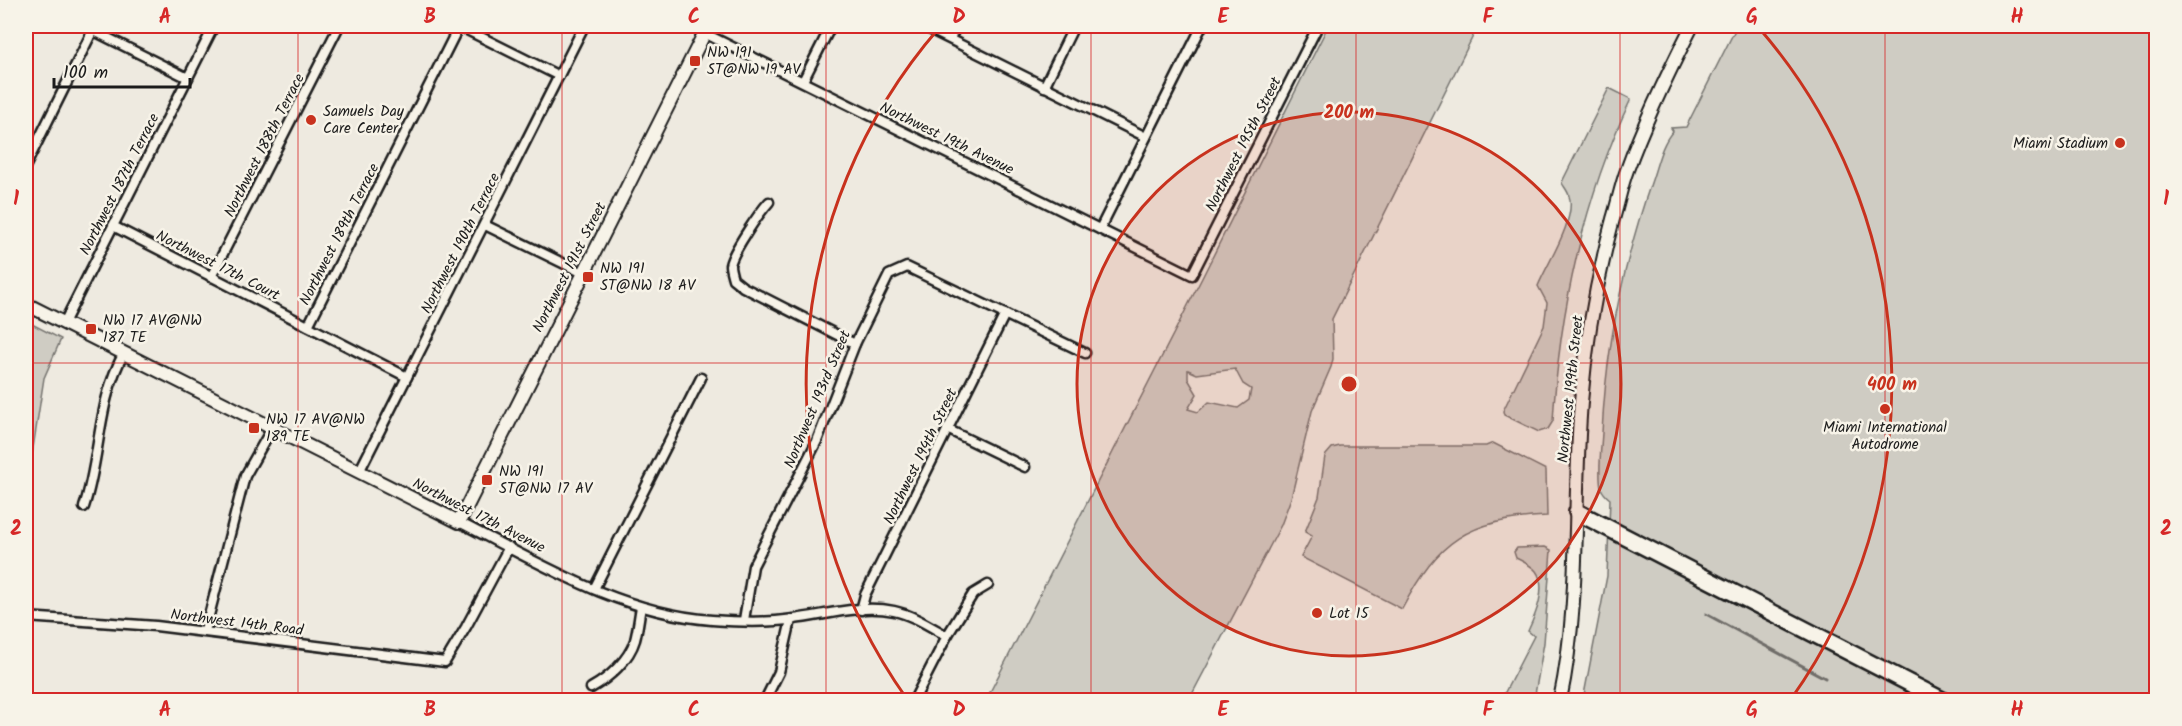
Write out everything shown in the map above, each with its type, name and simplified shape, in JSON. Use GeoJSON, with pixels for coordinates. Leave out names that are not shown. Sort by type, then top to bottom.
{"type":"FeatureCollection","features":[{"type":"Feature","properties":{"kind":"highway"},"geometry":{"type":"LineString","coordinates":[[1577,512],[1942,700]]}},
{"type":"Feature","properties":{"kind":"street","name":"Northwest 187th Terrace"},"geometry":{"type":"LineString","coordinates":[[64,323],[214,26]]}},
{"type":"Feature","properties":{"kind":"street","name":"Northwest 188th Terrace"},"geometry":{"type":"LineString","coordinates":[[212,277],[339,26]]}},
{"type":"Feature","properties":{"kind":"street"},"geometry":{"type":"LineString","coordinates":[[459,26],[559,76]]}},
{"type":"Feature","properties":{"kind":"street","name":"Northwest 189th Terrace"},"geometry":{"type":"LineString","coordinates":[[308,326],[459,26]]}},
{"type":"Feature","properties":{"kind":"street","name":"Northwest 190th Terrace"},"geometry":{"type":"LineString","coordinates":[[359,472],[584,26]]}},
{"type":"Feature","properties":{"kind":"street","name":"Northwest 19th Avenue"},"geometry":{"type":"LineString","coordinates":[[690,26],[706,29],[803,81],[1192,275]]}},
{"type":"Feature","properties":{"kind":"street"},"geometry":{"type":"LineString","coordinates":[[803,81],[831,26]]}},
{"type":"Feature","properties":{"kind":"street"},"geometry":{"type":"LineString","coordinates":[[923,26],[1146,137]]}},
{"type":"Feature","properties":{"kind":"street"},"geometry":{"type":"LineString","coordinates":[[950,38],[957,26]]}},
{"type":"Feature","properties":{"kind":"street"},"geometry":{"type":"LineString","coordinates":[[1044,87],[1074,26]]}},
{"type":"Feature","properties":{"kind":"street"},"geometry":{"type":"LineString","coordinates":[[1100,229],[1202,26]]}},
{"type":"Feature","properties":{"kind":"street","name":"Northwest 195th Street"},"geometry":{"type":"LineString","coordinates":[[1192,275],[1318,26]]}},
{"type":"Feature","properties":{"kind":"street","name":"Northwest 199th Street"},"geometry":{"type":"LineString","coordinates":[[1560,700],[1573,610],[1577,469],[1588,333],[1604,254],[1626,172],[1656,96],[1692,26]]}},
{"type":"Feature","properties":{"kind":"street"},"geometry":{"type":"LineString","coordinates":[[26,165],[94,28],[188,78]]}},
{"type":"Feature","properties":{"kind":"street","name":"Northwest 191st Street"},"geometry":{"type":"LineString","coordinates":[[459,522],[706,29]]}},
{"type":"Feature","properties":{"kind":"street"},"geometry":{"type":"LineString","coordinates":[[769,202],[735,254],[730,267],[733,279],[855,344]]}},
{"type":"Feature","properties":{"kind":"street"},"geometry":{"type":"LineString","coordinates":[[485,225],[583,273]]}},
{"type":"Feature","properties":{"kind":"street","name":"Northwest 17th Court"},"geometry":{"type":"LineString","coordinates":[[113,226],[407,377]]}},
{"type":"Feature","properties":{"kind":"street","name":"Northwest 193rd Street"},"geometry":{"type":"LineString","coordinates":[[744,620],[753,566],[817,441],[855,344],[889,275],[908,267],[1005,314]]}},
{"type":"Feature","properties":{"kind":"street","name":"Northwest 17th Avenue"},"geometry":{"type":"LineString","coordinates":[[26,304],[594,589],[641,607],[666,614],[712,620],[791,620],[861,610],[893,611],[947,636]]}},
{"type":"Feature","properties":{"kind":"street"},"geometry":{"type":"LineString","coordinates":[[1005,314],[1085,353]]}},
{"type":"Feature","properties":{"kind":"street","name":"Northwest 194th Street"},"geometry":{"type":"LineString","coordinates":[[861,610],[865,595],[1005,314]]}},
{"type":"Feature","properties":{"kind":"street"},"geometry":{"type":"LineString","coordinates":[[84,507],[94,469],[107,394],[112,377],[124,354]]}},
{"type":"Feature","properties":{"kind":"street"},"geometry":{"type":"LineString","coordinates":[[594,589],[701,378]]}},
{"type":"Feature","properties":{"kind":"street"},"geometry":{"type":"LineString","coordinates":[[205,631],[245,476],[272,428]]}},
{"type":"Feature","properties":{"kind":"street"},"geometry":{"type":"LineString","coordinates":[[947,429],[1025,467]]}},
{"type":"Feature","properties":{"kind":"street","name":"Northwest 14th Road"},"geometry":{"type":"LineString","coordinates":[[26,616],[205,631],[445,662],[509,547]]}},
{"type":"Feature","properties":{"kind":"street"},"geometry":{"type":"LineString","coordinates":[[914,700],[947,636],[973,594],[988,585]]}},
{"type":"Feature","properties":{"kind":"street"},"geometry":{"type":"LineString","coordinates":[[591,688],[610,675],[635,641],[641,607]]}},
{"type":"Feature","properties":{"kind":"street"},"geometry":{"type":"LineString","coordinates":[[765,700],[779,672],[791,620]]}},
{"type":"Feature","properties":{"kind":"shaded area"},"geometry":{"type":"Polygon","coordinates":[[[1328,26],[1478,26],[1332,319],[1333,359],[1312,411],[1291,498],[1281,525],[1189,700],[986,700],[1328,26]],[[1235,369],[1197,374],[1188,370],[1188,379],[1197,394],[1188,409],[1198,412],[1209,402],[1238,408],[1249,400],[1251,389],[1243,384],[1235,369]]]}},
{"type":"Feature","properties":{"kind":"shaded area","name":"Miami International Autodrome"},"geometry":{"type":"Polygon","coordinates":[[[1737,26],[2156,26],[2156,700],[1583,700],[1607,576],[1610,499],[1601,488],[1600,461],[1604,400],[1612,336],[1625,272],[1659,159],[1673,131],[1671,128],[1686,127],[1737,26]]]}},
{"type":"Feature","properties":{"kind":"shaded area"},"geometry":{"type":"Polygon","coordinates":[[[1609,88],[1631,99],[1614,136],[1587,215],[1561,339],[1553,421],[1548,429],[1539,432],[1504,415],[1503,411],[1544,326],[1547,303],[1538,286],[1560,241],[1569,216],[1568,194],[1562,183],[1609,88]]]}},
{"type":"Feature","properties":{"kind":"shaded area"},"geometry":{"type":"Polygon","coordinates":[[[26,321],[61,339],[44,378],[26,479],[26,321]]]}},
{"type":"Feature","properties":{"kind":"shaded area"},"geometry":{"type":"Polygon","coordinates":[[[1493,443],[1546,470],[1547,516],[1496,523],[1458,538],[1429,566],[1402,609],[1301,557],[1312,536],[1305,532],[1319,497],[1325,456],[1332,448],[1340,446],[1486,446],[1493,443]]]}},
{"type":"Feature","properties":{"kind":"shaded area"},"geometry":{"type":"Polygon","coordinates":[[[1545,547],[1551,550],[1544,643],[1534,700],[1501,700],[1534,636],[1528,631],[1541,593],[1536,571],[1516,558],[1514,552],[1517,548],[1545,547]]]}},
{"type":"Feature","properties":{"kind":"waterway"},"geometry":{"type":"LineString","coordinates":[[1706,614],[1825,678]]}},
{"type":"Feature","properties":{"kind":"place","name":"NW 191 ST@NW 19 AV"},"geometry":{"type":"Point","coordinates":[695,61]}},
{"type":"Feature","properties":{"kind":"place","name":"Samuels Day Care Center"},"geometry":{"type":"Point","coordinates":[311,120]}},
{"type":"Feature","properties":{"kind":"place","name":"Miami Stadium"},"geometry":{"type":"Point","coordinates":[2120,143]}},
{"type":"Feature","properties":{"kind":"place","name":"NW 191 ST@NW 18 AV"},"geometry":{"type":"Point","coordinates":[588,277]}},
{"type":"Feature","properties":{"kind":"place","name":"NW 17 AV@NW 187 TE"},"geometry":{"type":"Point","coordinates":[91,329]}},
{"type":"Feature","properties":{"kind":"place","name":"Miami International Autodrome"},"geometry":{"type":"Point","coordinates":[1885,409]}},
{"type":"Feature","properties":{"kind":"place","name":"NW 17 AV@NW 189 TE"},"geometry":{"type":"Point","coordinates":[254,428]}},
{"type":"Feature","properties":{"kind":"place","name":"NW 191 ST@NW 17 AV"},"geometry":{"type":"Point","coordinates":[487,480]}},
{"type":"Feature","properties":{"kind":"place","name":"Lot 15"},"geometry":{"type":"Point","coordinates":[1317,613]}}]}
